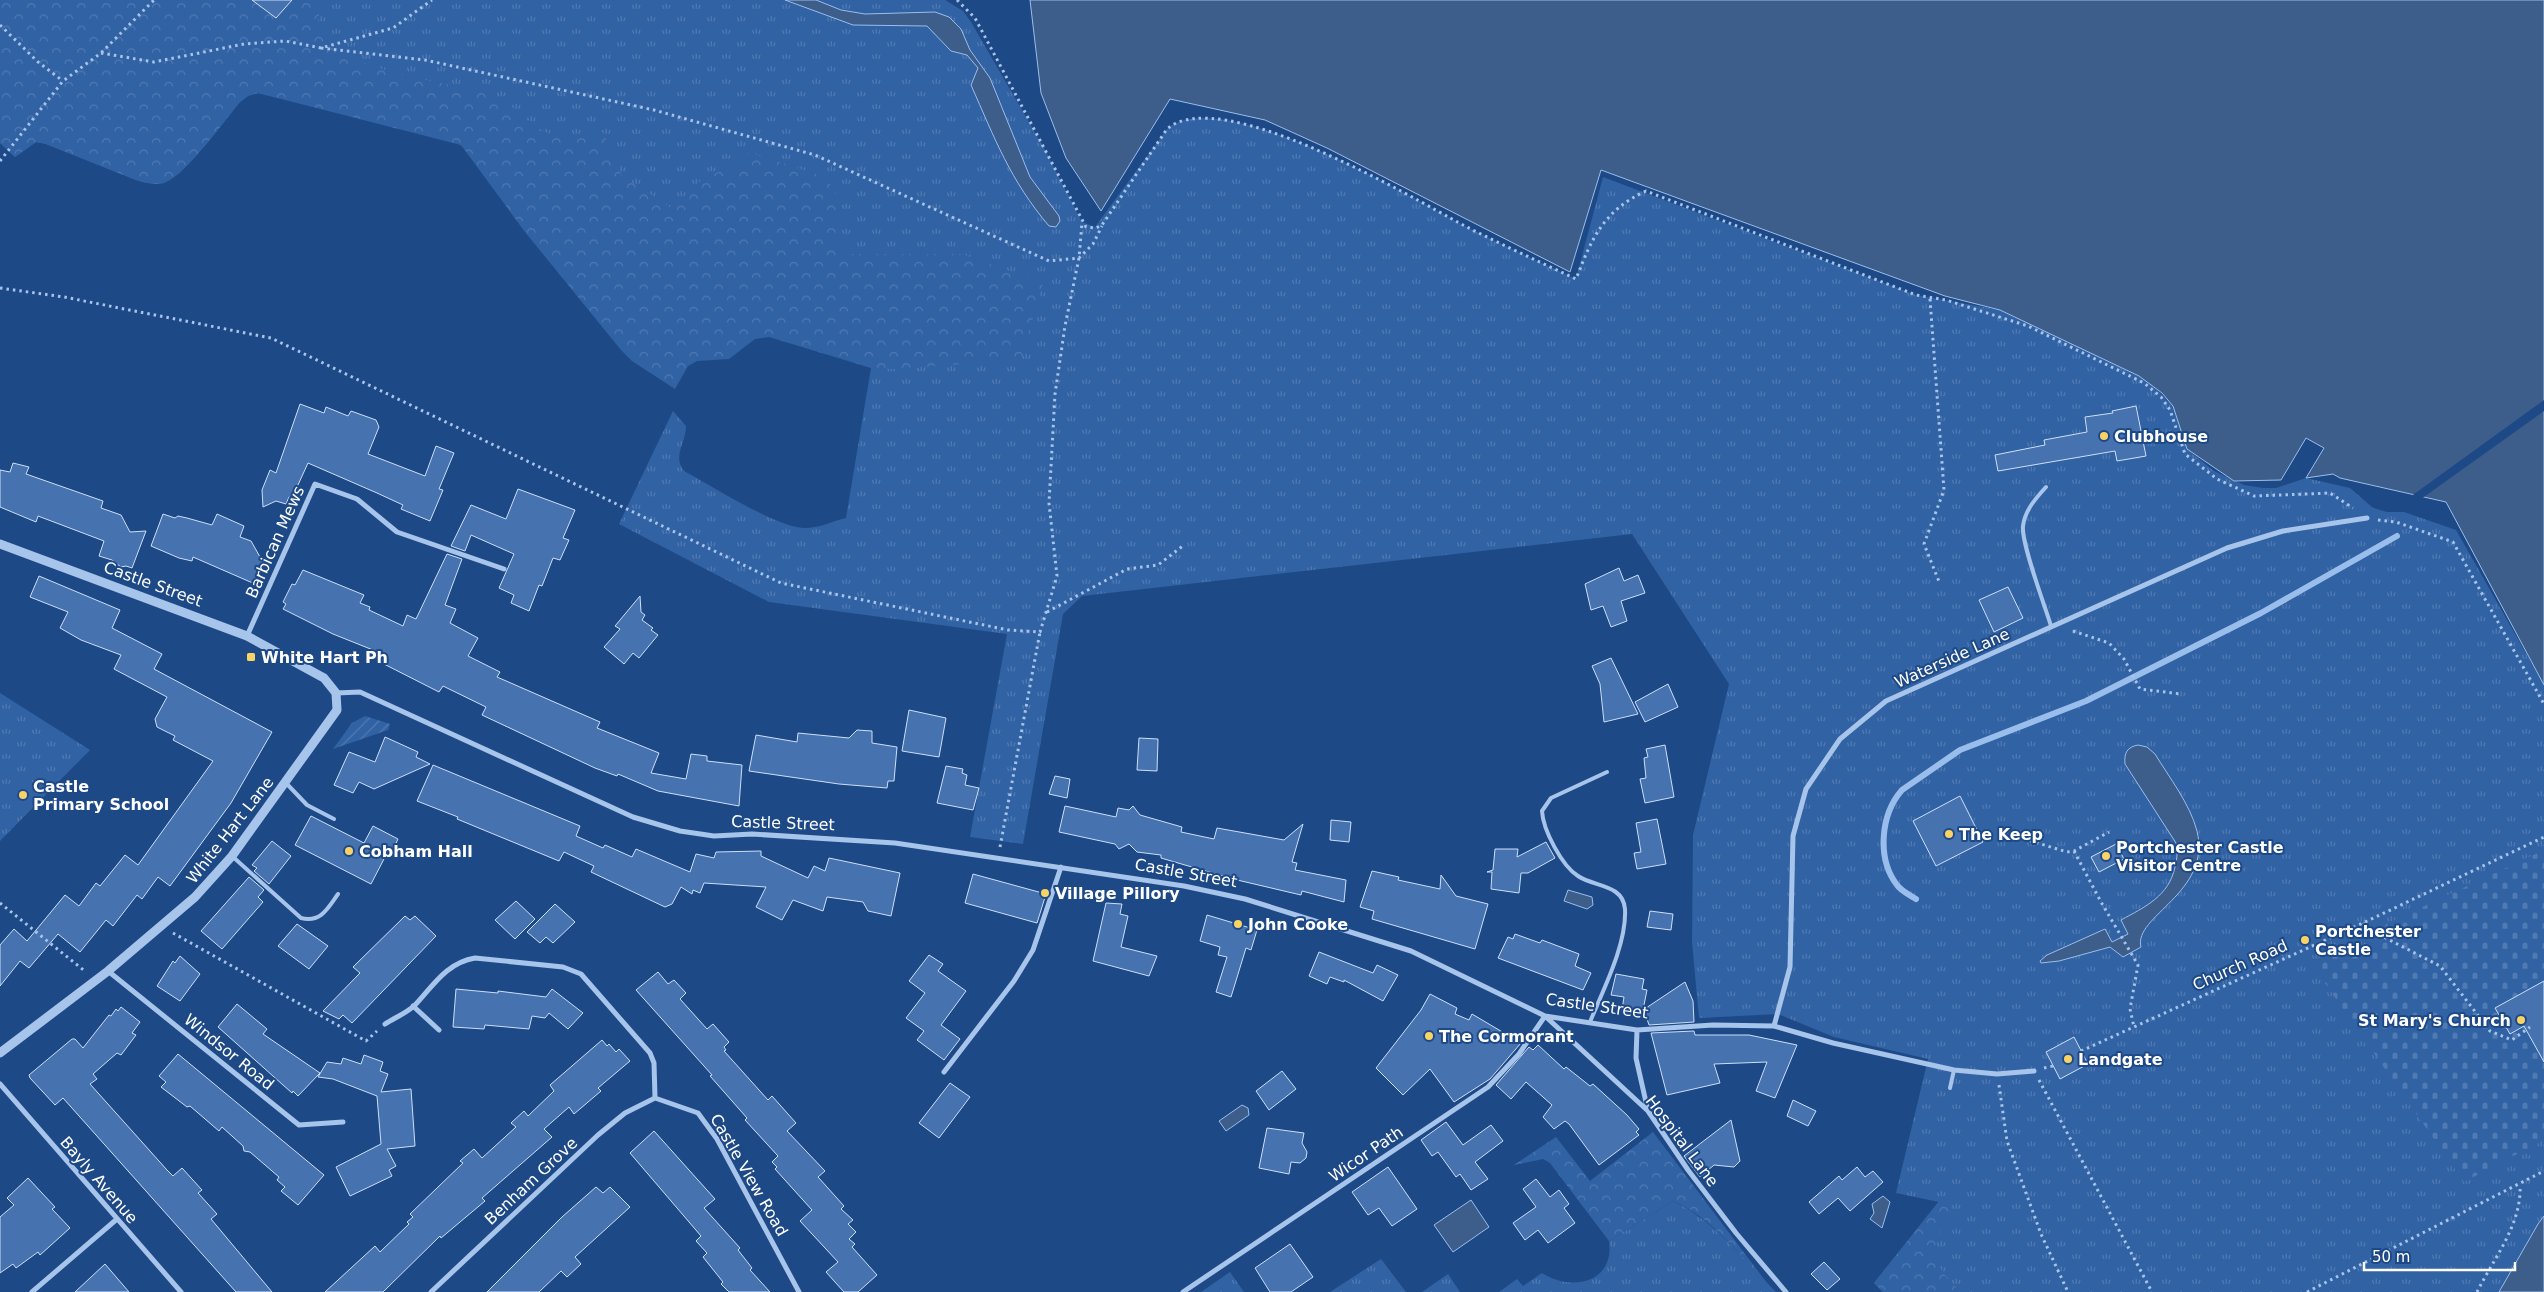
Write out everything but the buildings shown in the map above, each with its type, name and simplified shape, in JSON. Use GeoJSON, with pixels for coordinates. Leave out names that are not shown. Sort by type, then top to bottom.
{"type":"FeatureCollection","features":[{"type":"Feature","properties":{"kind":"street","name":"Barbican Mews"},"geometry":{"type":"LineString","coordinates":[[247,636],[315,484],[357,499],[397,532],[504,569]]}},
{"type":"Feature","properties":{"kind":"street","name":"Waterside Lane"},"geometry":{"type":"LineString","coordinates":[[1774,1026],[1790,966],[1793,836],[1806,789],[1840,739],[1886,701],[2227,548],[2283,531],[2367,518]]}},
{"type":"Feature","properties":{"kind":"street","name":"Castle Street"},"geometry":{"type":"LineString","coordinates":[[0,544],[247,636],[324,678],[336,692],[360,692],[632,817],[680,831],[714,836],[752,834],[895,843],[1184,886],[1245,899],[1410,951],[1544,1016],[1637,1030],[1714,1025],[1774,1026],[1833,1043],[1954,1070],[1997,1074],[2034,1071]]}},
{"type":"Feature","properties":{"kind":"street","name":"White Hart Lane"},"geometry":{"type":"LineString","coordinates":[[0,1053],[108,971],[195,897],[232,856],[337,710],[336,692]]}},
{"type":"Feature","properties":{"kind":"street"},"geometry":{"type":"LineString","coordinates":[[944,1072],[1014,981],[1029,957],[1039,937],[1061,867]]}},
{"type":"Feature","properties":{"kind":"street"},"geometry":{"type":"LineString","coordinates":[[385,1024],[413,1006],[448,969],[466,960],[475,958],[563,967],[581,974],[650,1054],[654,1063],[655,1098]]}},
{"type":"Feature","properties":{"kind":"street","name":"Windsor Road"},"geometry":{"type":"LineString","coordinates":[[108,971],[299,1125],[344,1122]]}},
{"type":"Feature","properties":{"kind":"street"},"geometry":{"type":"LineString","coordinates":[[413,1006],[439,1030]]}},
{"type":"Feature","properties":{"kind":"street","name":"Hospital Lane"},"geometry":{"type":"LineString","coordinates":[[1544,1016],[1648,1111],[1688,1170],[1736,1233],[1786,1292]]}},
{"type":"Feature","properties":{"kind":"street","name":"Wicor Path"},"geometry":{"type":"LineString","coordinates":[[1182,1292],[1488,1087],[1519,1054],[1544,1016]]}},
{"type":"Feature","properties":{"kind":"street"},"geometry":{"type":"LineString","coordinates":[[1637,1030],[1636,1058],[1648,1111]]}},
{"type":"Feature","properties":{"kind":"street","name":"Bayly Avenue"},"geometry":{"type":"LineString","coordinates":[[0,1084],[180,1292]]}},
{"type":"Feature","properties":{"kind":"street","name":"Benham Grove"},"geometry":{"type":"LineString","coordinates":[[431,1292],[598,1135],[625,1113],[655,1098]]}},
{"type":"Feature","properties":{"kind":"street","name":"Castle View Road"},"geometry":{"type":"LineString","coordinates":[[655,1098],[698,1113],[717,1139],[799,1292]]}},
{"type":"Feature","properties":{"kind":"street"},"geometry":{"type":"LineString","coordinates":[[32,1292],[117,1219]]}},
{"type":"Feature","properties":{"kind":"lane"},"geometry":{"type":"LineString","coordinates":[[2046,487],[2029,507],[2023,527],[2026,545],[2051,626]]}},
{"type":"Feature","properties":{"kind":"lane"},"geometry":{"type":"LineString","coordinates":[[1590,1022],[1622,936],[1625,907],[1621,897],[1612,889],[1580,878],[1571,870],[1546,830],[1542,811],[1551,798],[1607,772]]}},
{"type":"Feature","properties":{"kind":"lane"},"geometry":{"type":"LineString","coordinates":[[286,783],[307,805],[334,819]]}},
{"type":"Feature","properties":{"kind":"lane"},"geometry":{"type":"LineString","coordinates":[[232,856],[301,918],[309,920],[324,914],[338,894]]}},
{"type":"Feature","properties":{"kind":"lane"},"geometry":{"type":"LineString","coordinates":[[1950,1088],[1954,1070]]}},
{"type":"Feature","properties":{"kind":"path"},"geometry":{"type":"LineString","coordinates":[[0,160],[63,80],[101,53],[154,0]]}},
{"type":"Feature","properties":{"kind":"path"},"geometry":{"type":"LineString","coordinates":[[320,48],[393,28],[432,0]]}},
{"type":"Feature","properties":{"kind":"path"},"geometry":{"type":"LineString","coordinates":[[957,0],[975,18],[1082,222],[1086,227],[1096,228],[1102,225]]}},
{"type":"Feature","properties":{"kind":"path"},"geometry":{"type":"LineString","coordinates":[[0,25],[38,62],[63,80]]}},
{"type":"Feature","properties":{"kind":"path"},"geometry":{"type":"LineString","coordinates":[[101,53],[154,62],[244,44],[285,41],[320,48],[424,60],[654,110],[815,155],[1049,261],[1079,258],[1093,244],[1102,225],[1167,129],[1184,120],[1218,119],[1268,129],[1376,178],[1464,225],[1576,279],[1593,236],[1613,214],[1632,198],[1646,191],[1930,299],[1946,300],[2028,326],[2144,383],[2161,397],[2170,410],[2185,454],[2198,466],[2217,478],[2254,496],[2330,493],[2367,518],[2396,522],[2453,542],[2544,704]]}},
{"type":"Feature","properties":{"kind":"path"},"geometry":{"type":"LineString","coordinates":[[998,858],[1040,632],[1057,576],[1049,503],[1055,394],[1065,326],[1079,258],[1082,222]]}},
{"type":"Feature","properties":{"kind":"path"},"geometry":{"type":"LineString","coordinates":[[0,288],[64,298],[271,338],[781,583],[1008,630],[1040,632]]}},
{"type":"Feature","properties":{"kind":"path"},"geometry":{"type":"LineString","coordinates":[[1930,299],[1944,490],[1924,544],[1940,584]]}},
{"type":"Feature","properties":{"kind":"path"},"geometry":{"type":"LineString","coordinates":[[1046,612],[1127,569],[1158,565],[1184,546]]}},
{"type":"Feature","properties":{"kind":"path"},"geometry":{"type":"LineString","coordinates":[[2051,626],[2109,643],[2124,659],[2140,689],[2181,694]]}},
{"type":"Feature","properties":{"kind":"path"},"geometry":{"type":"LineString","coordinates":[[2006,833],[2067,852],[2074,851],[2110,832]]}},
{"type":"Feature","properties":{"kind":"path","name":"Church Road"},"geometry":{"type":"LineString","coordinates":[[2081,1051],[2363,923],[2544,837]]}},
{"type":"Feature","properties":{"kind":"path"},"geometry":{"type":"LineString","coordinates":[[2074,851],[2138,969],[2130,1010],[2134,1027]]}},
{"type":"Feature","properties":{"kind":"path"},"geometry":{"type":"LineString","coordinates":[[0,903],[96,980]]}},
{"type":"Feature","properties":{"kind":"path"},"geometry":{"type":"LineString","coordinates":[[2363,923],[2372,931],[2440,966],[2486,1027],[2495,1034],[2512,1040],[2530,1027]]}},
{"type":"Feature","properties":{"kind":"path"},"geometry":{"type":"LineString","coordinates":[[161,927],[366,1041],[385,1024]]}},
{"type":"Feature","properties":{"kind":"path"},"geometry":{"type":"LineString","coordinates":[[2034,1071],[2152,1292]]}},
{"type":"Feature","properties":{"kind":"path"},"geometry":{"type":"LineString","coordinates":[[1997,1074],[2007,1141],[2041,1234],[2068,1292]]}},
{"type":"Feature","properties":{"kind":"path"},"geometry":{"type":"LineString","coordinates":[[2307,1292],[2544,1171]]}},
{"type":"Feature","properties":{"kind":"path"},"geometry":{"type":"LineString","coordinates":[[2477,1292],[2510,1232],[2521,1200],[2520,1184]]}},
{"type":"Feature","properties":{"kind":"green space","name":"Portchester Castle"},"geometry":{"type":"Polygon","coordinates":[[[0,0],[945,0],[963,11],[971,22],[1045,150],[1082,222],[1095,227],[1167,129],[1193,119],[1228,121],[1270,132],[1315,149],[1401,191],[1477,232],[1576,279],[1603,177],[1916,295],[2000,310],[2015,316],[2148,381],[2173,406],[2187,449],[2214,471],[2244,485],[2263,488],[2276,488],[2306,478],[2350,488],[2373,508],[2387,512],[2404,512],[2456,530],[2544,685],[2544,1215],[2533,1233],[2505,1292],[1883,1292],[1874,1283],[1939,1202],[1896,1193],[1928,1059],[1834,1037],[1778,1014],[1699,1018],[1692,942],[1693,835],[1729,684],[1632,534],[1082,596],[1063,614],[1023,844],[970,837],[1007,634],[769,602],[619,524],[673,411],[686,426],[679,455],[684,471],[762,514],[793,526],[811,528],[846,518],[871,368],[715,314],[477,164],[468,151],[456,142],[258,93],[248,96],[240,102],[194,158],[175,177],[163,183],[151,184],[136,180],[46,144],[36,142],[15,157],[0,143],[0,0]]]}},
{"type":"Feature","properties":{"kind":"green space"},"geometry":{"type":"Polygon","coordinates":[[[0,0],[324,0],[319,15],[320,30],[325,40],[338,51],[378,68],[491,93],[506,102],[530,122],[554,136],[568,139],[584,138],[603,132],[622,176],[673,209],[696,184],[739,164],[748,152],[822,176],[829,182],[834,190],[838,208],[838,246],[840,251],[850,254],[962,254],[1043,283],[1021,360],[894,369],[871,368],[769,337],[755,339],[729,359],[697,361],[688,366],[675,389],[632,361],[621,350],[525,232],[461,145],[258,93],[248,96],[240,102],[194,158],[175,177],[163,183],[151,184],[136,180],[46,144],[36,142],[15,157],[0,143],[0,0]]]}},
{"type":"Feature","properties":{"kind":"green space","name":"Castle Primary School"},"geometry":{"type":"Polygon","coordinates":[[[0,693],[90,750],[0,841],[0,693]]]}},
{"type":"Feature","properties":{"kind":"green space"},"geometry":{"type":"Polygon","coordinates":[[[365,716],[390,724],[388,730],[333,749],[352,723],[365,716]]]}},
{"type":"Feature","properties":{"kind":"green space"},"geometry":{"type":"Polygon","coordinates":[[[2544,850],[2544,1140],[2464,1182],[2311,963],[2344,947],[2361,944],[2380,944],[2386,924],[2544,850]]]}},
{"type":"Feature","properties":{"kind":"green space"},"geometry":{"type":"Polygon","coordinates":[[[1653,1132],[1770,1287],[1713,1227],[1701,1217],[1673,1201],[1609,1241],[1550,1163],[1543,1159],[1514,1165],[1556,1137],[1590,1181],[1653,1132]]]}},
{"type":"Feature","properties":{"kind":"green space"},"geometry":{"type":"Polygon","coordinates":[[[1673,1201],[1688,1209],[1715,1230],[1776,1292],[1499,1292],[1517,1279],[1523,1286],[1542,1273],[1553,1279],[1566,1282],[1589,1280],[1598,1275],[1605,1266],[1609,1255],[1609,1241],[1673,1201]]]}},
{"type":"Feature","properties":{"kind":"green space"},"geometry":{"type":"Polygon","coordinates":[[[1939,1201],[1953,1204],[1937,1242],[1937,1260],[1941,1270],[1961,1292],[1883,1292],[1874,1283],[1939,1201]]]}},
{"type":"Feature","properties":{"kind":"green space"},"geometry":{"type":"Polygon","coordinates":[[[1381,1259],[1406,1292],[1330,1292],[1381,1259]]]}},
{"type":"Feature","properties":{"kind":"green space"},"geometry":{"type":"Polygon","coordinates":[[[1230,1272],[1244,1292],[1201,1292],[1230,1272]]]}},
{"type":"Feature","properties":{"kind":"green space"},"geometry":{"type":"Polygon","coordinates":[[[1448,1274],[1460,1292],[1422,1292],[1448,1274]]]}},
{"type":"Feature","properties":{"kind":"shaded area"},"geometry":{"type":"Polygon","coordinates":[[[785,0],[816,0],[841,10],[865,14],[935,12],[949,17],[961,29],[970,50],[990,78],[1030,177],[1059,216],[1060,221],[1056,227],[1049,226],[1035,209],[1004,158],[971,85],[978,68],[967,55],[951,51],[927,26],[853,25],[785,0]]]}},
{"type":"Feature","properties":{"kind":"shaded area"},"geometry":{"type":"Polygon","coordinates":[[[1030,0],[2544,0],[2544,685],[2446,502],[2340,478],[2333,474],[2306,478],[2324,448],[2306,438],[2281,480],[2234,481],[2187,449],[2173,406],[2162,393],[2139,376],[2000,310],[1945,296],[1601,170],[1570,272],[1327,148],[1265,120],[1170,99],[1101,211],[1066,158],[1041,93],[1030,0]]]}},
{"type":"Feature","properties":{"kind":"shaded area"},"geometry":{"type":"Polygon","coordinates":[[[2138,745],[2147,747],[2155,754],[2179,791],[2194,821],[2199,853],[2193,871],[2184,887],[2148,925],[2142,936],[2141,947],[2123,957],[2110,947],[2059,961],[2041,963],[2040,961],[2047,955],[2105,929],[2112,942],[2128,934],[2121,920],[2155,900],[2172,877],[2177,858],[2176,843],[2125,764],[2127,751],[2131,747],[2138,745]]]}},
{"type":"Feature","properties":{"kind":"shaded area"},"geometry":{"type":"Polygon","coordinates":[[[1568,890],[1592,897],[1593,905],[1587,909],[1564,901],[1568,890]]]}},
{"type":"Feature","properties":{"kind":"shaded area"},"geometry":{"type":"Polygon","coordinates":[[[1242,1105],[1248,1108],[1249,1115],[1226,1131],[1219,1121],[1242,1105]]]}},
{"type":"Feature","properties":{"kind":"shaded area"},"geometry":{"type":"Polygon","coordinates":[[[1883,1196],[1890,1202],[1882,1228],[1870,1219],[1874,1213],[1872,1204],[1883,1196]]]}},
{"type":"Feature","properties":{"kind":"shaded area"},"geometry":{"type":"Polygon","coordinates":[[[1471,1200],[1489,1227],[1453,1252],[1434,1225],[1471,1200]]]}},
{"type":"Feature","properties":{"kind":"shaded area"},"geometry":{"type":"Polygon","coordinates":[[[2544,1216],[2544,1292],[2499,1292],[2538,1224],[2544,1216]]]}},
{"type":"Feature","properties":{"kind":"pier"},"geometry":{"type":"Polygon","coordinates":[[[2544,400],[2544,411],[2421,499],[2410,497],[2544,400]]]}},
{"type":"Feature","properties":{"kind":"waterway"},"geometry":{"type":"LineString","coordinates":[[1916,899],[1897,885],[1886,863],[1884,850],[1885,824],[1889,812],[1902,790],[1960,750],[2086,701],[2261,613],[2397,536]]}},
{"type":"Feature","properties":{"kind":"place","name":"Clubhouse"},"geometry":{"type":"Point","coordinates":[2104,436]}},
{"type":"Feature","properties":{"kind":"place","name":"White Hart Ph"},"geometry":{"type":"Point","coordinates":[251,657]}},
{"type":"Feature","properties":{"kind":"place","name":"Castle Primary School"},"geometry":{"type":"Point","coordinates":[23,795]}},
{"type":"Feature","properties":{"kind":"place","name":"The Keep"},"geometry":{"type":"Point","coordinates":[1949,834]}},
{"type":"Feature","properties":{"kind":"place","name":"Cobham Hall"},"geometry":{"type":"Point","coordinates":[349,851]}},
{"type":"Feature","properties":{"kind":"place","name":"Portchester Castle Visitor Centre"},"geometry":{"type":"Point","coordinates":[2106,856]}},
{"type":"Feature","properties":{"kind":"place","name":"Village Pillory"},"geometry":{"type":"Point","coordinates":[1045,893]}},
{"type":"Feature","properties":{"kind":"place","name":"John Cooke"},"geometry":{"type":"Point","coordinates":[1238,924]}},
{"type":"Feature","properties":{"kind":"place","name":"Portchester Castle"},"geometry":{"type":"Point","coordinates":[2305,940]}},
{"type":"Feature","properties":{"kind":"place","name":"St Mary's Church"},"geometry":{"type":"Point","coordinates":[2521,1020]}},
{"type":"Feature","properties":{"kind":"place","name":"The Cormorant"},"geometry":{"type":"Point","coordinates":[1429,1036]}},
{"type":"Feature","properties":{"kind":"place","name":"Landgate"},"geometry":{"type":"Point","coordinates":[2068,1059]}}]}
